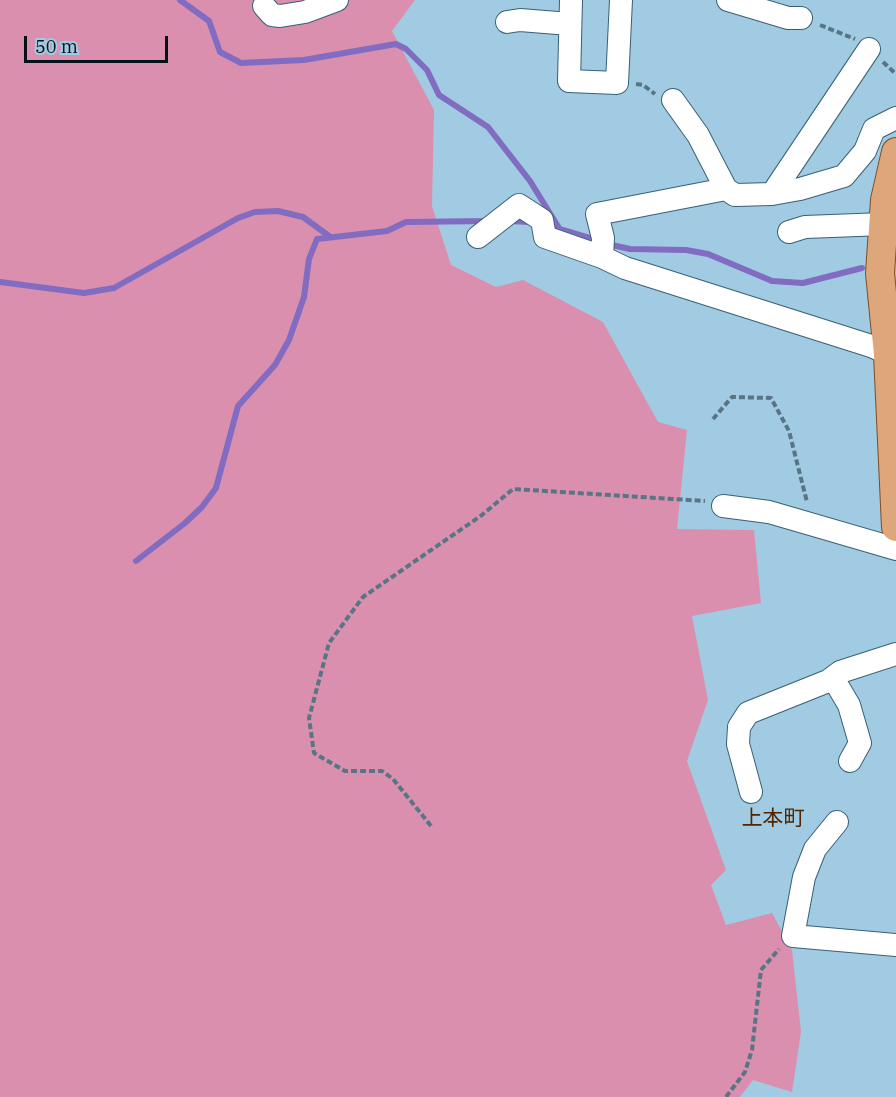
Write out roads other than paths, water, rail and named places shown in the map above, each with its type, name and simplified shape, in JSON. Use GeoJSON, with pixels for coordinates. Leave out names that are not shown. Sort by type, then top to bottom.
{"type":"FeatureCollection","features":[{"type":"Feature","properties":{"kind":"main road"},"geometry":{"type":"LineString","coordinates":[[896,152],[885,200],[880,273],[892,355],[896,527]]}},
{"type":"Feature","properties":{"kind":"street"},"geometry":{"type":"LineString","coordinates":[[264,6],[272,15],[280,16],[304,12],[337,0]]}},
{"type":"Feature","properties":{"kind":"street"},"geometry":{"type":"LineString","coordinates":[[571,0],[569,81],[617,83],[621,0]]}},
{"type":"Feature","properties":{"kind":"street"},"geometry":{"type":"LineString","coordinates":[[728,0],[777,15],[801,18],[777,0]]}},
{"type":"Feature","properties":{"kind":"street"},"geometry":{"type":"LineString","coordinates":[[507,22],[520,20],[570,24]]}},
{"type":"Feature","properties":{"kind":"street"},"geometry":{"type":"LineString","coordinates":[[772,194],[869,49]]}},
{"type":"Feature","properties":{"kind":"street"},"geometry":{"type":"LineString","coordinates":[[673,100],[698,135],[726,189],[735,195],[772,194],[800,189],[844,176],[865,151],[874,129],[896,118]]}},
{"type":"Feature","properties":{"kind":"street"},"geometry":{"type":"LineString","coordinates":[[602,247],[597,214],[726,189]]}},
{"type":"Feature","properties":{"kind":"street"},"geometry":{"type":"LineString","coordinates":[[492,227],[519,205],[543,224],[545,237],[602,247],[625,268],[871,346],[892,355]]}},
{"type":"Feature","properties":{"kind":"street"},"geometry":{"type":"LineString","coordinates":[[789,232],[805,227],[884,224]]}},
{"type":"Feature","properties":{"kind":"street"},"geometry":{"type":"LineString","coordinates":[[723,506],[742,507],[811,523],[896,549]]}},
{"type":"Feature","properties":{"kind":"street"},"geometry":{"type":"LineString","coordinates":[[751,792],[738,744],[739,727],[748,713],[833,678],[840,672],[896,654]]}},
{"type":"Feature","properties":{"kind":"street"},"geometry":{"type":"LineString","coordinates":[[833,678],[849,705],[860,743],[850,761]]}},
{"type":"Feature","properties":{"kind":"street"},"geometry":{"type":"LineString","coordinates":[[837,822],[815,849],[804,877],[793,936],[896,945]]}},
{"type":"Feature","properties":{"kind":"waterway"},"geometry":{"type":"LineString","coordinates":[[180,0],[209,21],[220,52],[241,63],[304,60],[396,44],[406,49],[427,70],[439,95],[488,127],[530,181],[559,228]]}},
{"type":"Feature","properties":{"kind":"waterway"},"geometry":{"type":"LineString","coordinates":[[0,282],[84,293],[114,288],[238,218],[255,212],[278,211],[303,217],[329,236]]}},
{"type":"Feature","properties":{"kind":"waterway"},"geometry":{"type":"LineString","coordinates":[[136,561],[185,523],[202,507],[216,488],[238,406],[275,365],[289,340],[304,297],[309,259],[317,239],[387,231],[406,222],[489,221]]}},
{"type":"Feature","properties":{"kind":"waterway"},"geometry":{"type":"LineString","coordinates":[[508,221],[531,222]]}},
{"type":"Feature","properties":{"kind":"waterway"},"geometry":{"type":"LineString","coordinates":[[547,225],[597,240]]}},
{"type":"Feature","properties":{"kind":"waterway"},"geometry":{"type":"LineString","coordinates":[[607,244],[630,249],[686,250],[708,254],[772,281],[803,283],[862,268]]}},
{"type":"Feature","properties":{"kind":"district","name":"上本町"},"geometry":{"type":"Point","coordinates":[773,819]}}]}
